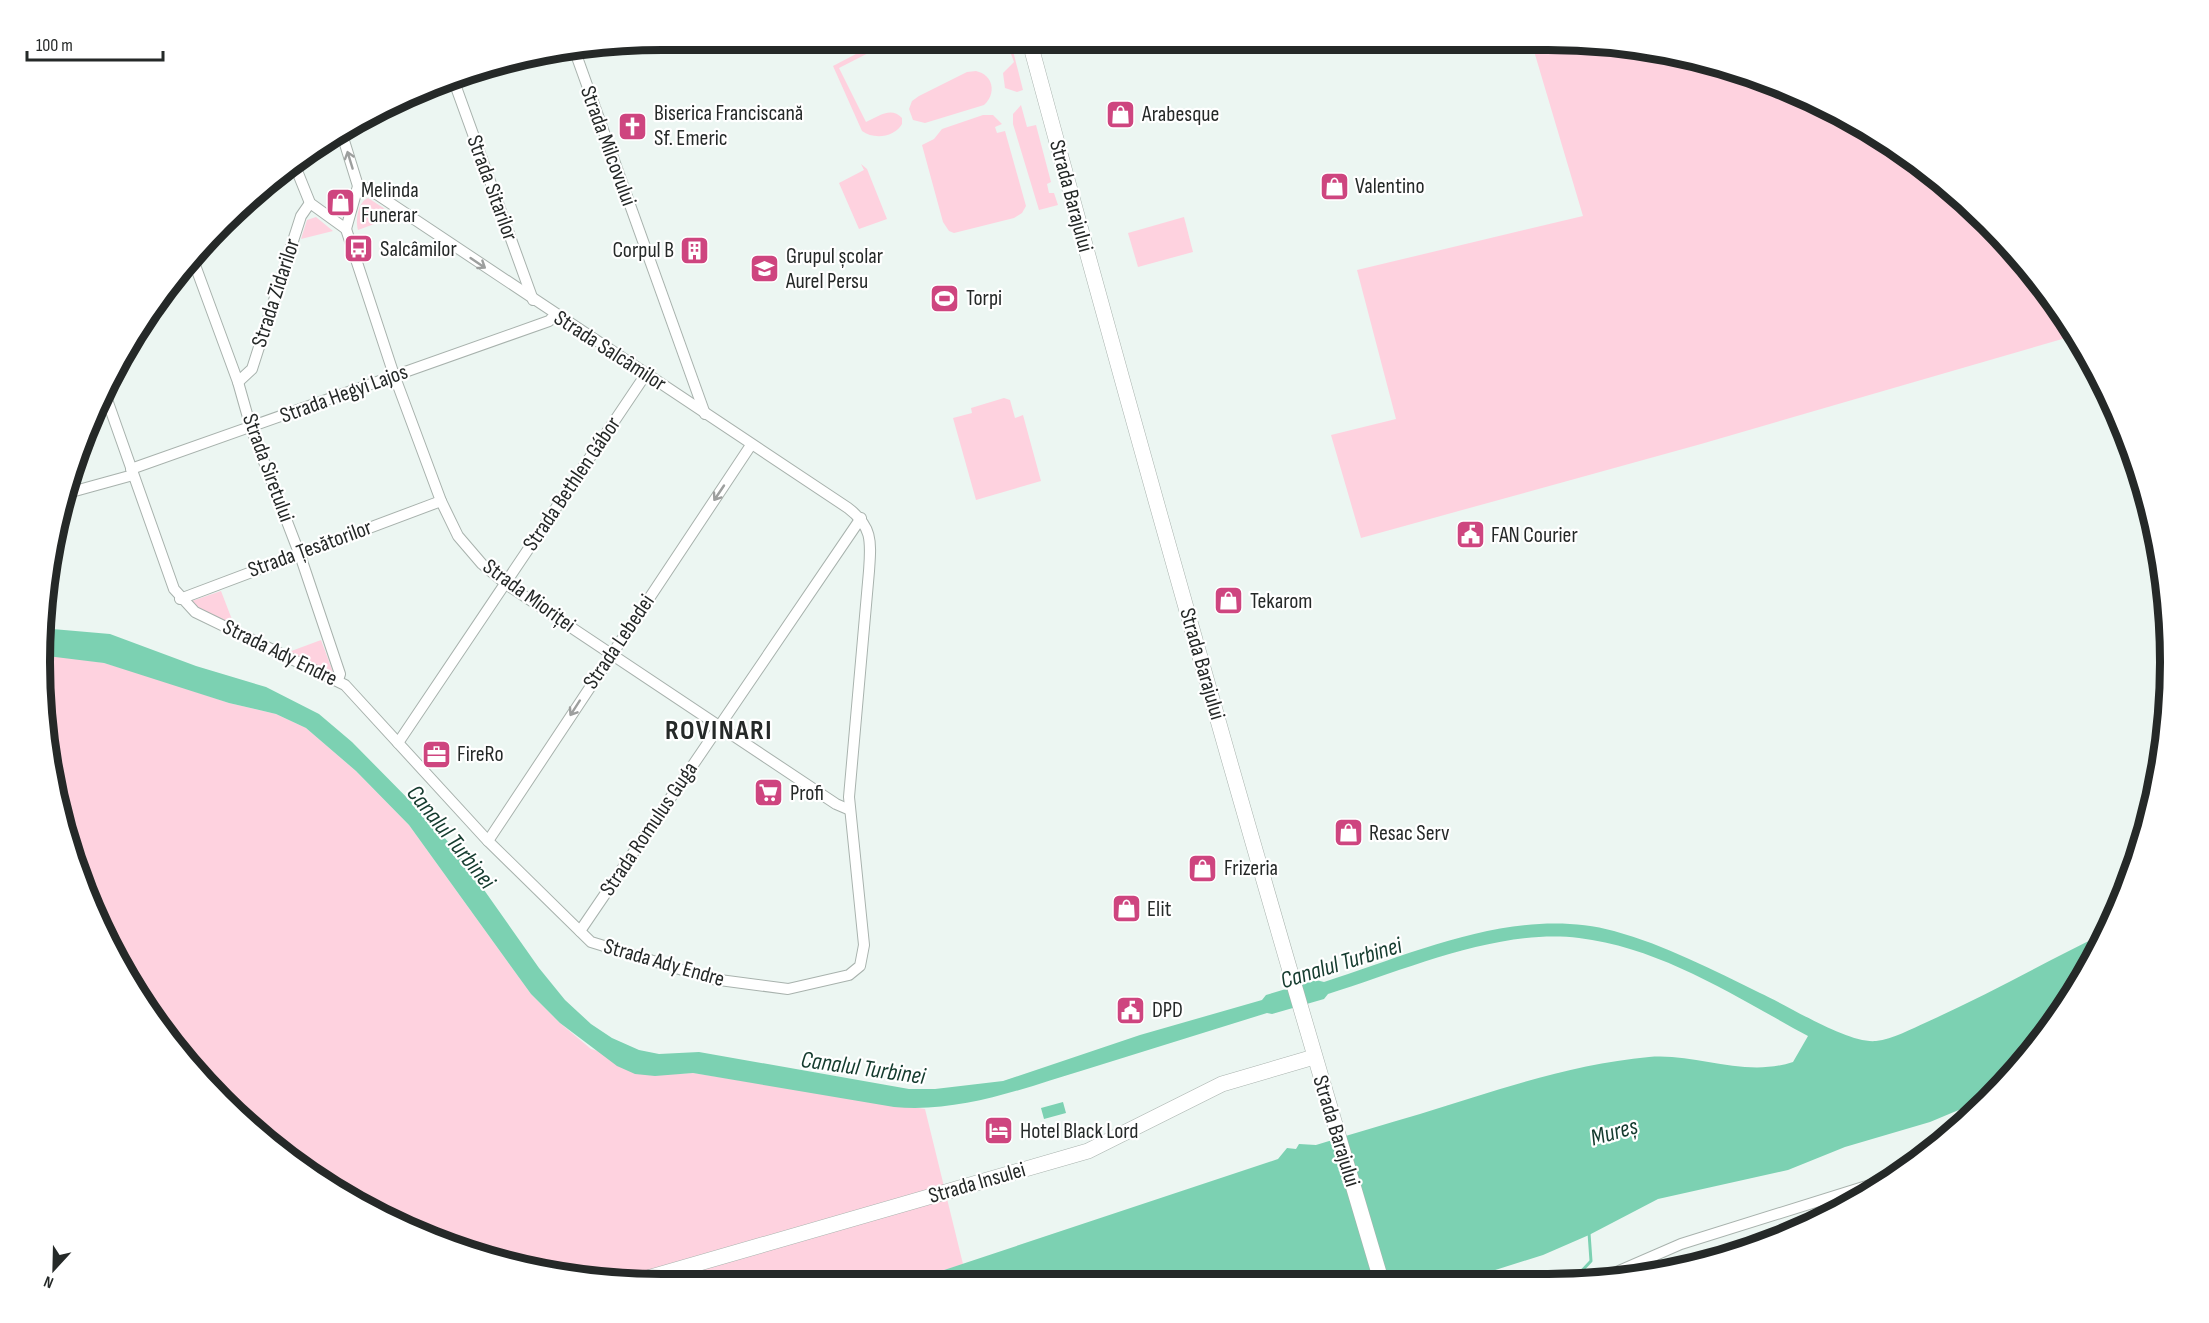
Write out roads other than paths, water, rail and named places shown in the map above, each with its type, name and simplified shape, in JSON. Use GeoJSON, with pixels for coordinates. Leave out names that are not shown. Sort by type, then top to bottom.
{"type":"FeatureCollection","features":[{"type":"Feature","properties":{"kind":"main road","name":"Strada Barajului"},"geometry":{"type":"LineString","coordinates":[[1032,50],[1073,206],[1291,978],[1379,1274]]}},
{"type":"Feature","properties":{"kind":"main road","name":"Strada Insulei"},"geometry":{"type":"LineString","coordinates":[[661,1274],[1088,1150],[1222,1084],[1314,1057]]}},
{"type":"Feature","properties":{"kind":"street","name":"Strada Milcovului"},"geometry":{"type":"LineString","coordinates":[[577,56],[705,414]]}},
{"type":"Feature","properties":{"kind":"street","name":"Strada Sitarilor"},"geometry":{"type":"LineString","coordinates":[[455,86],[532,300]]}},
{"type":"Feature","properties":{"kind":"street"},"geometry":{"type":"LineString","coordinates":[[297,170],[310,203],[346,229],[358,186],[343,139]]}},
{"type":"Feature","properties":{"kind":"street","name":"Strada Salcâmilor"},"geometry":{"type":"LineString","coordinates":[[358,186],[369,189],[861,518]]}},
{"type":"Feature","properties":{"kind":"street","name":"Strada Zidarilor"},"geometry":{"type":"LineString","coordinates":[[238,382],[252,369],[301,213],[310,203]]}},
{"type":"Feature","properties":{"kind":"street","name":"Strada Mioriței"},"geometry":{"type":"LineString","coordinates":[[346,229],[394,375],[441,501],[458,536],[482,564],[506,584],[836,804],[850,810]]}},
{"type":"Feature","properties":{"kind":"street","name":"Strada Siretului"},"geometry":{"type":"LineString","coordinates":[[195,265],[238,382],[251,428],[299,553],[340,674],[338,680]]}},
{"type":"Feature","properties":{"kind":"street","name":"Strada Hegyi Lajos"},"geometry":{"type":"LineString","coordinates":[[74,491],[132,472],[394,375],[549,321],[555,315]]}},
{"type":"Feature","properties":{"kind":"street","name":"Strada Bethlen Gábor"},"geometry":{"type":"LineString","coordinates":[[398,743],[646,374]]}},
{"type":"Feature","properties":{"kind":"street"},"geometry":{"type":"LineString","coordinates":[[108,402],[174,589],[180,599]]}},
{"type":"Feature","properties":{"kind":"street","name":"Strada Lebedei"},"geometry":{"type":"LineString","coordinates":[[488,841],[751,445]]}},
{"type":"Feature","properties":{"kind":"street","name":"Strada Țesătorilor"},"geometry":{"type":"LineString","coordinates":[[180,599],[441,501]]}},
{"type":"Feature","properties":{"kind":"street","name":"Strada Romulus Guga"},"geometry":{"type":"LineString","coordinates":[[580,931],[861,518]]}},
{"type":"Feature","properties":{"kind":"street","name":"Strada Ady Endre"},"geometry":{"type":"LineString","coordinates":[[180,599],[195,612],[338,680],[352,690],[488,841],[596,944],[732,982],[788,988],[849,975],[858,970],[864,953],[849,785],[856,735],[870,545],[866,525],[861,518]]}},
{"type":"Feature","properties":{"kind":"street"},"geometry":{"type":"LineString","coordinates":[[1619,1269],[1681,1244],[1860,1188]]}},
{"type":"Feature","properties":{"kind":"water","name":"Mureș"},"geometry":{"type":"Polygon","coordinates":[[[51,629],[110,634],[196,666],[266,687],[319,714],[352,742],[426,817],[458,853],[539,968],[565,1000],[591,1024],[612,1038],[639,1050],[659,1054],[699,1052],[909,1089],[935,1089],[1003,1081],[1140,1035],[1262,1000],[1266,995],[1316,980],[1324,982],[1430,946],[1504,928],[1541,924],[1577,925],[1614,931],[1707,967],[1834,1030],[1864,1040],[1876,1041],[1902,1033],[1949,1012],[2092,939],[2078,968],[2033,1034],[2008,1065],[1967,1107],[1930,1122],[1845,1147],[1788,1170],[1658,1199],[1589,1235],[1543,1255],[1483,1274],[932,1274],[1278,1159],[1287,1148],[1296,1149],[1299,1144],[1316,1145],[1562,1072],[1649,1057],[1685,1058],[1739,1066],[1775,1066],[1793,1062],[1808,1036],[1726,990],[1669,963],[1610,943],[1579,938],[1548,937],[1517,939],[1452,953],[1328,994],[1324,999],[1272,1014],[1267,1013],[1037,1085],[967,1103],[919,1108],[894,1107],[693,1073],[655,1076],[635,1074],[617,1066],[560,1023],[531,994],[409,825],[356,771],[306,728],[276,714],[229,703],[104,663],[50,656],[51,629]]]}},
{"type":"Feature","properties":{"kind":"water"},"geometry":{"type":"Polygon","coordinates":[[[1063,1102],[1066,1113],[1044,1119],[1041,1108],[1063,1102]]]}},
{"type":"Feature","properties":{"kind":"waterway"},"geometry":{"type":"LineString","coordinates":[[1580,1272],[1591,1261],[1589,1233]]}},
{"type":"Feature","properties":{"kind":"place","name":"Arabesque"},"geometry":{"type":"Point","coordinates":[1121,114]}},
{"type":"Feature","properties":{"kind":"place","name":"Biserica Franciscană Sf. Emeric"},"geometry":{"type":"Point","coordinates":[633,126]}},
{"type":"Feature","properties":{"kind":"place","name":"Valentino"},"geometry":{"type":"Point","coordinates":[1334,186]}},
{"type":"Feature","properties":{"kind":"place","name":"Melinda Funerar"},"geometry":{"type":"Point","coordinates":[340,203]}},
{"type":"Feature","properties":{"kind":"place","name":"Salcâmilor"},"geometry":{"type":"Point","coordinates":[359,249]}},
{"type":"Feature","properties":{"kind":"place","name":"Corpul B"},"geometry":{"type":"Point","coordinates":[695,250]}},
{"type":"Feature","properties":{"kind":"place","name":"Grupul școlar Aurel Persu"},"geometry":{"type":"Point","coordinates":[765,269]}},
{"type":"Feature","properties":{"kind":"place","name":"Torpi"},"geometry":{"type":"Point","coordinates":[945,298]}},
{"type":"Feature","properties":{"kind":"place","name":"FAN Courier"},"geometry":{"type":"Point","coordinates":[1470,535]}},
{"type":"Feature","properties":{"kind":"place","name":"Tekarom"},"geometry":{"type":"Point","coordinates":[1229,601]}},
{"type":"Feature","properties":{"kind":"place","name":"FireRo"},"geometry":{"type":"Point","coordinates":[436,754]}},
{"type":"Feature","properties":{"kind":"place","name":"Profi"},"geometry":{"type":"Point","coordinates":[769,793]}},
{"type":"Feature","properties":{"kind":"place","name":"Resac Serv"},"geometry":{"type":"Point","coordinates":[1348,833]}},
{"type":"Feature","properties":{"kind":"place","name":"Frizeria"},"geometry":{"type":"Point","coordinates":[1203,868]}},
{"type":"Feature","properties":{"kind":"place","name":"Elit"},"geometry":{"type":"Point","coordinates":[1126,909]}},
{"type":"Feature","properties":{"kind":"place","name":"DPD"},"geometry":{"type":"Point","coordinates":[1131,1010]}},
{"type":"Feature","properties":{"kind":"place","name":"Hotel Black Lord"},"geometry":{"type":"Point","coordinates":[999,1131]}},
{"type":"Feature","properties":{"kind":"district","name":"ROVINARI"},"geometry":{"type":"Point","coordinates":[719,730]}},
{"type":"Feature","properties":{"kind":"water label","name":"Canalul Turbinei"},"geometry":{"type":"Point","coordinates":[451,837]}},
{"type":"Feature","properties":{"kind":"water label","name":"Canalul Turbinei"},"geometry":{"type":"Point","coordinates":[1341,963]}},
{"type":"Feature","properties":{"kind":"water label","name":"Canalul Turbinei"},"geometry":{"type":"Point","coordinates":[863,1068]}}]}
